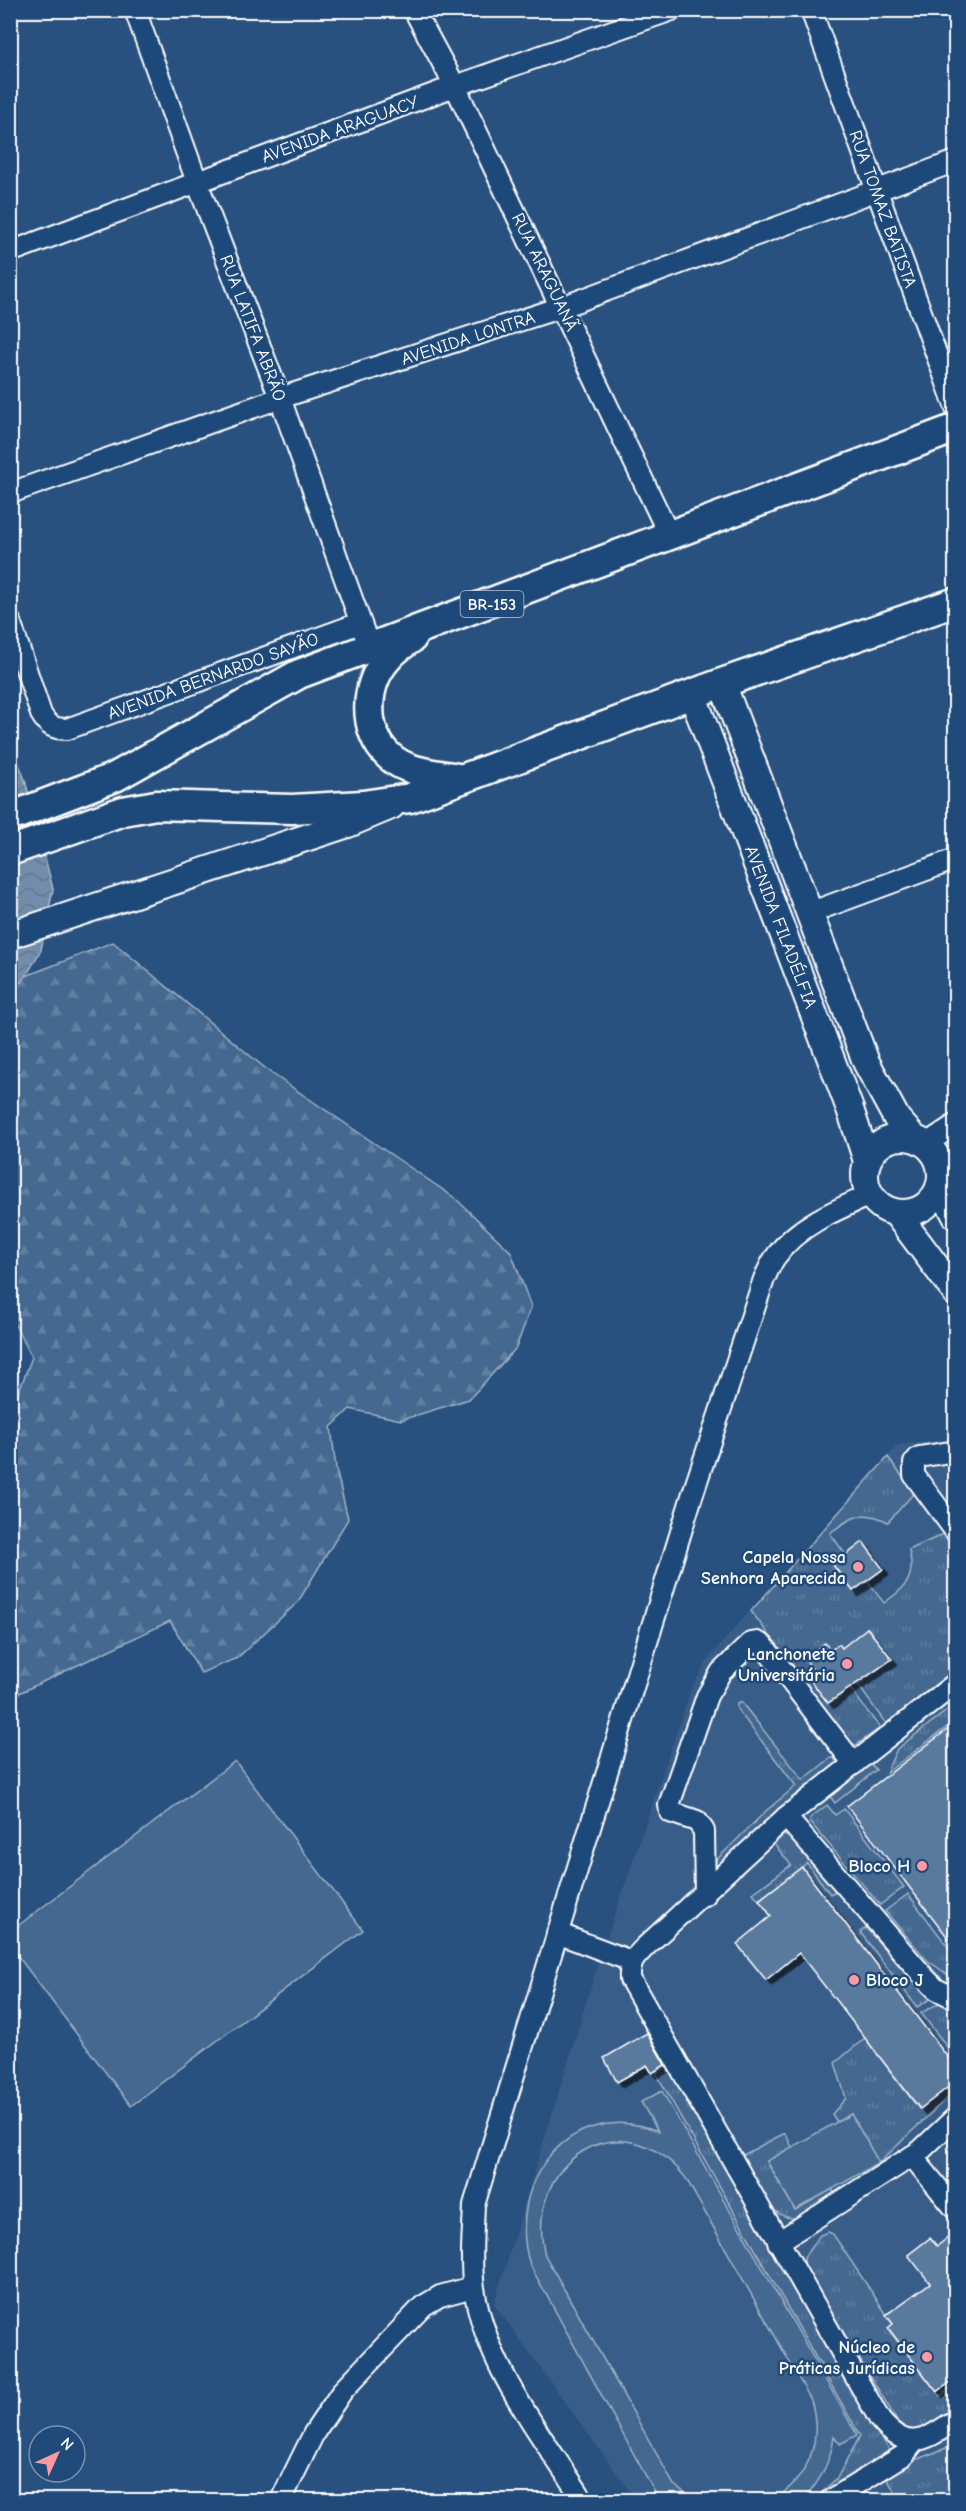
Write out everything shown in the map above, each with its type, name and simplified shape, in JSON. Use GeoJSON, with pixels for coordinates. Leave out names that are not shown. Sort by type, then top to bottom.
{"type":"FeatureCollection","features":[{"type":"Feature","properties":{"kind":"highway","name":"BR-153"},"geometry":{"type":"LineString","coordinates":[[10,818],[115,777],[364,635],[420,630],[956,428]]}},
{"type":"Feature","properties":{"kind":"highway"},"geometry":{"type":"LineString","coordinates":[[10,851],[123,811],[156,806],[292,809],[370,805],[410,798],[722,683],[956,602]]}},
{"type":"Feature","properties":{"kind":"highway"},"geometry":{"type":"LineString","coordinates":[[420,630],[387,658],[372,681],[369,706],[373,735],[389,757],[416,771],[462,778]]}},
{"type":"Feature","properties":{"kind":"main road","name":"AVENIDA FILADÉLFIA"},"geometry":{"type":"LineString","coordinates":[[722,683],[866,1062],[897,1119],[920,1141]]}},
{"type":"Feature","properties":{"kind":"main road","name":"AVENIDA FILADÉLFIA"},"geometry":{"type":"LineString","coordinates":[[692,694],[850,1109],[867,1161]]}},
{"type":"Feature","properties":{"kind":"main road"},"geometry":{"type":"LineString","coordinates":[[10,935],[348,824],[410,798]]}},
{"type":"Feature","properties":{"kind":"main road"},"geometry":{"type":"LineString","coordinates":[[940,1186],[928,1205],[907,1214],[886,1210],[870,1195],[865,1178],[867,1161],[873,1151],[891,1138],[920,1141],[939,1163],[940,1186],[956,1216]]}},
{"type":"Feature","properties":{"kind":"main road"},"geometry":{"type":"LineString","coordinates":[[896,1213],[956,1293]]}},
{"type":"Feature","properties":{"kind":"street","name":"RUA LATIFA ABRÃO"},"geometry":{"type":"LineString","coordinates":[[135,10],[197,182],[280,398],[364,635]]}},
{"type":"Feature","properties":{"kind":"street","name":"RUA ARAGUANÃ"},"geometry":{"type":"LineString","coordinates":[[414,10],[455,86],[670,537]]}},
{"type":"Feature","properties":{"kind":"street","name":"AVENIDA ARAGUACY"},"geometry":{"type":"LineString","coordinates":[[10,252],[455,86],[672,10]]}},
{"type":"Feature","properties":{"kind":"street","name":"RUA TOMAZ BATISTA"},"geometry":{"type":"LineString","coordinates":[[811,10],[956,408]]}},
{"type":"Feature","properties":{"kind":"street","name":"AVENIDA LONTRA"},"geometry":{"type":"LineString","coordinates":[[10,493],[280,398],[562,307],[956,161]]}},
{"type":"Feature","properties":{"kind":"street","name":"AVENIDA BERNARDO SAYÃO"},"geometry":{"type":"LineString","coordinates":[[10,621],[41,714],[55,729],[67,729],[364,635]]}},
{"type":"Feature","properties":{"kind":"street"},"geometry":{"type":"LineString","coordinates":[[809,913],[956,859]]}},
{"type":"Feature","properties":{"kind":"street"},"geometry":{"type":"LineString","coordinates":[[920,1141],[956,1124]]}},
{"type":"Feature","properties":{"kind":"street"},"geometry":{"type":"LineString","coordinates":[[583,2500],[507,2380],[484,2335],[473,2287],[474,2205],[695,1485],[764,1280],[777,1254],[794,1236],[840,1208],[870,1195]]}},
{"type":"Feature","properties":{"kind":"street"},"geometry":{"type":"LineString","coordinates":[[956,1451],[919,1457],[914,1463],[914,1475],[956,1532]]}},
{"type":"Feature","properties":{"kind":"street"},"geometry":{"type":"LineString","coordinates":[[705,1895],[704,1831],[698,1821],[670,1812],[669,1805],[706,1696],[721,1672],[751,1643],[757,1642],[763,1646],[854,1764]]}},
{"type":"Feature","properties":{"kind":"street"},"geometry":{"type":"LineString","coordinates":[[956,1683],[786,1817],[705,1895],[631,1961],[630,1979],[880,2420],[890,2433],[914,2442],[925,2440],[956,2420]]}},
{"type":"Feature","properties":{"kind":"street"},"geometry":{"type":"LineString","coordinates":[[786,1817],[926,1979],[936,1989],[956,1999]]}},
{"type":"Feature","properties":{"kind":"street"},"geometry":{"type":"LineString","coordinates":[[557,1933],[631,1961]]}},
{"type":"Feature","properties":{"kind":"street"},"geometry":{"type":"LineString","coordinates":[[778,2242],[912,2156],[956,2117]]}},
{"type":"Feature","properties":{"kind":"street"},"geometry":{"type":"LineString","coordinates":[[912,2156],[956,2210]]}},
{"type":"Feature","properties":{"kind":"street"},"geometry":{"type":"LineString","coordinates":[[281,2500],[314,2433],[343,2390],[423,2306],[440,2296],[473,2287]]}},
{"type":"Feature","properties":{"kind":"street"},"geometry":{"type":"LineString","coordinates":[[831,2500],[904,2455],[914,2442]]}},
{"type":"Feature","properties":{"kind":"shaded area"},"geometry":{"type":"Polygon","coordinates":[[[955,1439],[955,2500],[899,2500],[893,2491],[877,2500],[636,2500],[494,2304],[597,1967],[692,1686],[712,1654],[898,1445],[955,1439]]]}},
{"type":"Feature","properties":{"kind":"green space"},"geometry":{"type":"Polygon","coordinates":[[[113,942],[271,1073],[455,1198],[511,1252],[531,1307],[516,1348],[469,1399],[401,1420],[350,1409],[331,1427],[336,1469],[348,1519],[298,1602],[237,1658],[201,1673],[170,1621],[11,1697],[11,1412],[32,1357],[11,1317],[11,994],[26,976],[113,942]]]}},
{"type":"Feature","properties":{"kind":"green space"},"geometry":{"type":"Polygon","coordinates":[[[888,1457],[914,1493],[888,1522],[871,1516],[858,1516],[830,1533],[846,1555],[833,1565],[840,1575],[848,1578],[845,1581],[853,1591],[867,1581],[884,1603],[903,1587],[910,1575],[909,1550],[944,1534],[955,1549],[955,1669],[886,1724],[858,1685],[891,1659],[868,1628],[842,1648],[839,1644],[831,1650],[825,1643],[805,1659],[813,1670],[806,1675],[828,1702],[834,1701],[850,1688],[880,1728],[856,1745],[850,1743],[751,1611],[888,1457]]]}},
{"type":"Feature","properties":{"kind":"green space"},"geometry":{"type":"Polygon","coordinates":[[[741,1702],[803,1780],[831,1758],[834,1758],[837,1764],[773,1816],[716,1869],[713,1867],[714,1862],[767,1810],[796,1786],[737,1709],[737,1704],[741,1702]]]}},
{"type":"Feature","properties":{"kind":"green space"},"geometry":{"type":"Polygon","coordinates":[[[949,1709],[955,1721],[886,1773],[897,1749],[949,1709]]]}},
{"type":"Feature","properties":{"kind":"green space"},"geometry":{"type":"Polygon","coordinates":[[[235,1761],[363,1930],[131,2106],[11,1947],[11,1931],[235,1761]]]}},
{"type":"Feature","properties":{"kind":"green space"},"geometry":{"type":"Polygon","coordinates":[[[870,1763],[876,1770],[835,1803],[829,1795],[870,1763]]]}},
{"type":"Feature","properties":{"kind":"green space"},"geometry":{"type":"Polygon","coordinates":[[[827,1805],[835,1815],[844,1809],[904,1887],[880,1905],[810,1822],[810,1818],[827,1805]]]}},
{"type":"Feature","properties":{"kind":"green space"},"geometry":{"type":"Polygon","coordinates":[[[783,1835],[792,1838],[836,1891],[830,1894],[807,1863],[759,1900],[753,1893],[791,1865],[774,1844],[783,1835]]]}},
{"type":"Feature","properties":{"kind":"green space"},"geometry":{"type":"Polygon","coordinates":[[[908,1894],[955,1956],[955,1973],[951,1977],[927,1960],[885,1911],[908,1894]]]}},
{"type":"Feature","properties":{"kind":"green space"},"geometry":{"type":"Polygon","coordinates":[[[866,1928],[918,1987],[932,1998],[917,2007],[860,1932],[866,1928]]]}},
{"type":"Feature","properties":{"kind":"green space"},"geometry":{"type":"Polygon","coordinates":[[[939,2003],[955,2009],[955,2057],[921,2013],[939,2003]]]}},
{"type":"Feature","properties":{"kind":"green space"},"geometry":{"type":"Polygon","coordinates":[[[865,2038],[919,2109],[955,2081],[955,2090],[879,2163],[851,2114],[837,2122],[832,2114],[846,2098],[835,2063],[865,2038]]]}},
{"type":"Feature","properties":{"kind":"green space"},"geometry":{"type":"Polygon","coordinates":[[[668,2065],[869,2420],[892,2453],[824,2497],[820,2494],[837,2478],[860,2436],[656,2073],[668,2065]]]}},
{"type":"Feature","properties":{"kind":"green space"},"geometry":{"type":"Polygon","coordinates":[[[662,2091],[857,2435],[840,2444],[834,2436],[824,2471],[803,2500],[772,2500],[795,2481],[810,2458],[815,2430],[811,2400],[685,2177],[660,2153],[633,2142],[607,2142],[582,2152],[562,2169],[548,2193],[542,2222],[545,2255],[674,2485],[696,2500],[659,2500],[530,2265],[524,2234],[527,2204],[536,2177],[551,2154],[572,2137],[597,2126],[626,2124],[658,2131],[641,2102],[662,2091]]]}},
{"type":"Feature","properties":{"kind":"green space"},"geometry":{"type":"Polygon","coordinates":[[[851,2114],[879,2163],[795,2210],[767,2161],[851,2114]]]}},
{"type":"Feature","properties":{"kind":"green space"},"geometry":{"type":"Polygon","coordinates":[[[785,2133],[792,2147],[767,2162],[795,2210],[832,2189],[837,2197],[799,2217],[789,2218],[779,2214],[771,2207],[763,2197],[741,2156],[785,2133]]]}},
{"type":"Feature","properties":{"kind":"green space"},"geometry":{"type":"Polygon","coordinates":[[[828,2232],[833,2234],[893,2324],[888,2329],[940,2396],[950,2388],[955,2392],[955,2408],[927,2428],[910,2432],[898,2422],[805,2270],[804,2257],[820,2235],[828,2232]]]}},
{"type":"Feature","properties":{"kind":"green space"},"geometry":{"type":"Polygon","coordinates":[[[949,2447],[955,2457],[955,2478],[948,2485],[955,2498],[952,2500],[899,2500],[888,2480],[890,2474],[907,2463],[949,2447]]]}},
{"type":"Feature","properties":{"kind":"water"},"geometry":{"type":"Polygon","coordinates":[[[14,751],[25,780],[53,889],[41,950],[26,976],[11,994],[10,753],[14,751]]]}},
{"type":"Feature","properties":{"kind":"building","name":"Capela Nossa Senhora Aparecida"},"geometry":{"type":"Polygon","coordinates":[[[863,1542],[883,1569],[853,1591],[833,1565],[863,1542]]]}},
{"type":"Feature","properties":{"kind":"building","name":"Lanchonete Universitária"},"geometry":{"type":"Polygon","coordinates":[[[867,1628],[892,1659],[828,1703],[806,1675],[813,1670],[805,1659],[825,1643],[831,1650],[839,1644],[842,1648],[867,1628]]]}},
{"type":"Feature","properties":{"kind":"building"},"geometry":{"type":"Polygon","coordinates":[[[956,1723],[956,1948],[847,1806],[956,1723]]]}},
{"type":"Feature","properties":{"kind":"building","name":"Bloco J"},"geometry":{"type":"Polygon","coordinates":[[[802,1867],[956,2068],[956,2081],[920,2109],[799,1953],[766,1980],[737,1944],[771,1916],[759,1900],[802,1867]]]}},
{"type":"Feature","properties":{"kind":"building"},"geometry":{"type":"Polygon","coordinates":[[[647,2033],[665,2065],[652,2073],[647,2065],[617,2082],[604,2058],[647,2033]]]}},
{"type":"Feature","properties":{"kind":"building"},"geometry":{"type":"Polygon","coordinates":[[[956,2232],[956,2378],[937,2392],[888,2328],[893,2324],[886,2315],[930,2283],[908,2255],[930,2238],[937,2246],[956,2232]]]}},
{"type":"Feature","properties":{"kind":"place","name":"Capela Nossa Senhora Aparecida"},"geometry":{"type":"Point","coordinates":[858,1567]}},
{"type":"Feature","properties":{"kind":"place","name":"Lanchonete Universitária"},"geometry":{"type":"Point","coordinates":[847,1664]}},
{"type":"Feature","properties":{"kind":"place","name":"Bloco H"},"geometry":{"type":"Point","coordinates":[922,1866]}},
{"type":"Feature","properties":{"kind":"place","name":"Bloco J"},"geometry":{"type":"Point","coordinates":[854,1980]}},
{"type":"Feature","properties":{"kind":"place","name":"Núcleo de Práticas Jurídicas"},"geometry":{"type":"Point","coordinates":[927,2357]}}]}
